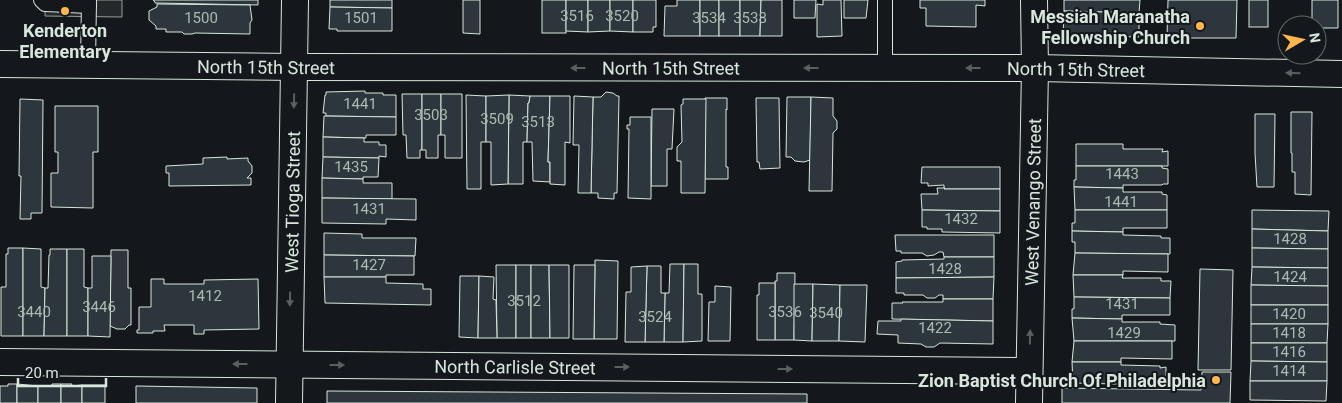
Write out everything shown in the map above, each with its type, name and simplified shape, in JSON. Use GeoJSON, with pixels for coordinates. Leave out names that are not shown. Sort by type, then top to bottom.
{"type":"FeatureCollection","features":[{"type":"Feature","properties":{"kind":"street","name":"West Tioga Street"},"geometry":{"type":"LineString","coordinates":[[288,403],[295,0]]}},
{"type":"Feature","properties":{"kind":"street","name":"West Venango Street"},"geometry":{"type":"LineString","coordinates":[[1029,403],[1035,68],[1034,0]]}},
{"type":"Feature","properties":{"kind":"street","name":"North 15th Street"},"geometry":{"type":"LineString","coordinates":[[0,64],[295,67],[1035,68],[1342,74]]}},
{"type":"Feature","properties":{"kind":"street","name":"North Carlisle Street"},"geometry":{"type":"LineString","coordinates":[[0,362],[1029,370]]}},
{"type":"Feature","properties":{"kind":"lane"},"geometry":{"type":"LineString","coordinates":[[41,0],[45,4],[89,3],[88,65]]}},
{"type":"Feature","properties":{"kind":"lane"},"geometry":{"type":"LineString","coordinates":[[885,0],[885,68]]}},
{"type":"Feature","properties":{"kind":"shaded area"},"geometry":{"type":"Polygon","coordinates":[[[45,0],[122,0],[122,17],[45,16],[45,0]]]}},
{"type":"Feature","properties":{"kind":"building"},"geometry":{"type":"Polygon","coordinates":[[[153,0],[258,0],[258,5],[155,3],[153,0]]]}},
{"type":"Feature","properties":{"kind":"building"},"geometry":{"type":"Polygon","coordinates":[[[330,0],[392,0],[392,8],[330,7],[330,0]]]}},
{"type":"Feature","properties":{"kind":"building"},"geometry":{"type":"Polygon","coordinates":[[[463,0],[480,0],[480,34],[463,33],[463,0]]]}},
{"type":"Feature","properties":{"kind":"building"},"geometry":{"type":"Polygon","coordinates":[[[542,0],[566,0],[566,33],[542,33],[542,0]]]}},
{"type":"Feature","properties":{"kind":"building"},"geometry":{"type":"Polygon","coordinates":[[[566,0],[588,0],[588,32],[566,31],[566,0]]]}},
{"type":"Feature","properties":{"kind":"building"},"geometry":{"type":"Polygon","coordinates":[[[588,0],[610,0],[610,31],[588,32],[588,0]]]}},
{"type":"Feature","properties":{"kind":"building"},"geometry":{"type":"Polygon","coordinates":[[[610,0],[633,0],[633,32],[610,31],[610,0]]]}},
{"type":"Feature","properties":{"kind":"building"},"geometry":{"type":"Polygon","coordinates":[[[633,0],[656,0],[656,27],[653,27],[653,32],[633,32],[633,0]]]}},
{"type":"Feature","properties":{"kind":"building"},"geometry":{"type":"Polygon","coordinates":[[[677,0],[700,0],[700,36],[664,36],[665,6],[677,6],[677,0]]]}},
{"type":"Feature","properties":{"kind":"building"},"geometry":{"type":"Polygon","coordinates":[[[700,0],[719,0],[719,36],[700,36],[700,0]]]}},
{"type":"Feature","properties":{"kind":"building"},"geometry":{"type":"Polygon","coordinates":[[[719,0],[740,0],[740,36],[719,36],[719,0]]]}},
{"type":"Feature","properties":{"kind":"building"},"geometry":{"type":"Polygon","coordinates":[[[740,0],[761,0],[760,36],[740,36],[740,0]]]}},
{"type":"Feature","properties":{"kind":"building"},"geometry":{"type":"Polygon","coordinates":[[[761,0],[782,0],[782,36],[760,36],[761,0]]]}},
{"type":"Feature","properties":{"kind":"building"},"geometry":{"type":"Polygon","coordinates":[[[794,0],[816,0],[815,18],[794,18],[794,0]]]}},
{"type":"Feature","properties":{"kind":"building"},"geometry":{"type":"Polygon","coordinates":[[[823,0],[841,0],[842,36],[817,37],[817,4],[823,5],[823,0]]]}},
{"type":"Feature","properties":{"kind":"building"},"geometry":{"type":"Polygon","coordinates":[[[844,0],[868,0],[866,18],[844,18],[844,0]]]}},
{"type":"Feature","properties":{"kind":"building"},"geometry":{"type":"Polygon","coordinates":[[[920,0],[985,0],[985,6],[976,5],[976,27],[926,26],[926,8],[920,8],[920,0]]]}},
{"type":"Feature","properties":{"kind":"building"},"geometry":{"type":"Polygon","coordinates":[[[1064,0],[1140,0],[1139,13],[1064,11],[1064,0]]]}},
{"type":"Feature","properties":{"kind":"building"},"geometry":{"type":"Polygon","coordinates":[[[1168,0],[1237,0],[1236,38],[1167,38],[1168,0]]]}},
{"type":"Feature","properties":{"kind":"building"},"geometry":{"type":"Polygon","coordinates":[[[1249,0],[1268,0],[1268,27],[1249,27],[1249,0]]]}},
{"type":"Feature","properties":{"kind":"building"},"geometry":{"type":"Polygon","coordinates":[[[1312,0],[1338,0],[1338,28],[1327,28],[1327,15],[1312,15],[1312,0]]]}},
{"type":"Feature","properties":{"kind":"building"},"geometry":{"type":"Polygon","coordinates":[[[157,4],[250,5],[252,20],[250,23],[250,34],[184,34],[182,32],[166,32],[166,29],[156,29],[156,26],[149,20],[149,11],[157,7],[157,4]]]}},
{"type":"Feature","properties":{"kind":"building"},"geometry":{"type":"Polygon","coordinates":[[[330,7],[392,8],[392,31],[337,31],[337,29],[329,29],[330,7]]]}},
{"type":"Feature","properties":{"kind":"building"},"geometry":{"type":"Polygon","coordinates":[[[1064,11],[1139,13],[1139,37],[1102,36],[1102,42],[1084,42],[1084,37],[1063,37],[1064,11]]]}},
{"type":"Feature","properties":{"kind":"building"},"geometry":{"type":"Polygon","coordinates":[[[365,91],[365,93],[396,95],[396,117],[326,116],[326,113],[323,113],[326,92],[365,91]]]}},
{"type":"Feature","properties":{"kind":"building"},"geometry":{"type":"Polygon","coordinates":[[[606,92],[619,96],[617,193],[614,193],[614,199],[598,198],[598,193],[591,193],[593,97],[601,97],[606,92]]]}},
{"type":"Feature","properties":{"kind":"building"},"geometry":{"type":"Polygon","coordinates":[[[402,94],[422,94],[422,150],[420,150],[420,158],[407,158],[406,135],[403,135],[402,94]]]}},
{"type":"Feature","properties":{"kind":"building"},"geometry":{"type":"Polygon","coordinates":[[[422,94],[441,94],[441,135],[438,135],[438,158],[426,158],[426,150],[422,150],[422,94]]]}},
{"type":"Feature","properties":{"kind":"building"},"geometry":{"type":"Polygon","coordinates":[[[441,94],[462,94],[462,158],[445,158],[445,135],[441,135],[441,94]]]}},
{"type":"Feature","properties":{"kind":"building"},"geometry":{"type":"Polygon","coordinates":[[[466,95],[486,96],[486,142],[481,142],[481,189],[467,189],[466,95]]]}},
{"type":"Feature","properties":{"kind":"building"},"geometry":{"type":"Polygon","coordinates":[[[509,95],[530,96],[528,103],[527,142],[523,142],[523,184],[508,184],[509,95]]]}},
{"type":"Feature","properties":{"kind":"building"},"geometry":{"type":"Polygon","coordinates":[[[509,95],[508,184],[491,185],[491,142],[486,142],[486,96],[509,95]]]}},
{"type":"Feature","properties":{"kind":"building"},"geometry":{"type":"Polygon","coordinates":[[[530,96],[550,96],[548,162],[550,162],[550,182],[533,181],[532,142],[527,142],[528,103],[530,96]]]}},
{"type":"Feature","properties":{"kind":"building"},"geometry":{"type":"Polygon","coordinates":[[[550,96],[570,96],[570,143],[565,142],[565,185],[550,184],[550,162],[548,162],[550,96]]]}},
{"type":"Feature","properties":{"kind":"building"},"geometry":{"type":"Polygon","coordinates":[[[574,96],[593,97],[591,193],[578,193],[579,145],[573,145],[574,96]]]}},
{"type":"Feature","properties":{"kind":"building"},"geometry":{"type":"Polygon","coordinates":[[[787,97],[811,97],[810,160],[804,162],[786,157],[787,97]]]}},
{"type":"Feature","properties":{"kind":"building"},"geometry":{"type":"Polygon","coordinates":[[[811,97],[833,98],[833,116],[837,121],[837,129],[833,133],[832,191],[809,191],[811,97]]]}},
{"type":"Feature","properties":{"kind":"building"},"geometry":{"type":"Polygon","coordinates":[[[705,98],[727,98],[726,167],[728,167],[728,179],[705,179],[705,98]]]}},
{"type":"Feature","properties":{"kind":"building"},"geometry":{"type":"Polygon","coordinates":[[[756,98],[779,98],[780,168],[760,169],[759,162],[757,162],[756,98]]]}},
{"type":"Feature","properties":{"kind":"building"},"geometry":{"type":"Polygon","coordinates":[[[20,99],[43,100],[42,213],[31,213],[31,219],[20,219],[20,99]]]}},
{"type":"Feature","properties":{"kind":"building"},"geometry":{"type":"Polygon","coordinates":[[[683,99],[706,99],[705,193],[681,193],[681,161],[677,161],[677,147],[682,142],[681,105],[683,104],[683,99]]]}},
{"type":"Feature","properties":{"kind":"building"},"geometry":{"type":"Polygon","coordinates":[[[55,106],[98,106],[98,152],[93,152],[93,208],[51,207],[51,173],[58,173],[58,152],[55,152],[55,106]]]}},
{"type":"Feature","properties":{"kind":"building"},"geometry":{"type":"Polygon","coordinates":[[[652,109],[674,109],[672,149],[667,149],[667,186],[651,186],[652,109]]]}},
{"type":"Feature","properties":{"kind":"building"},"geometry":{"type":"Polygon","coordinates":[[[1291,112],[1312,112],[1311,195],[1295,194],[1295,172],[1292,172],[1291,153],[1291,112]]]}},
{"type":"Feature","properties":{"kind":"building"},"geometry":{"type":"Polygon","coordinates":[[[1255,114],[1275,114],[1274,187],[1257,187],[1255,114]]]}},
{"type":"Feature","properties":{"kind":"building"},"geometry":{"type":"Polygon","coordinates":[[[324,116],[396,117],[396,135],[366,135],[366,138],[323,137],[324,116]]]}},
{"type":"Feature","properties":{"kind":"building"},"geometry":{"type":"Polygon","coordinates":[[[630,117],[651,117],[651,199],[628,198],[629,129],[627,129],[627,125],[630,125],[630,117]]]}},
{"type":"Feature","properties":{"kind":"building"},"geometry":{"type":"Polygon","coordinates":[[[323,137],[364,138],[364,142],[379,142],[379,145],[386,145],[386,157],[323,157],[323,137]]]}},
{"type":"Feature","properties":{"kind":"building"},"geometry":{"type":"Polygon","coordinates":[[[1076,144],[1123,144],[1123,149],[1163,149],[1162,152],[1168,151],[1168,166],[1076,166],[1076,144]]]}},
{"type":"Feature","properties":{"kind":"building"},"geometry":{"type":"Polygon","coordinates":[[[227,157],[227,159],[248,158],[252,166],[252,173],[247,178],[251,178],[251,185],[169,186],[169,173],[166,173],[166,166],[203,164],[203,158],[227,157]]]}},
{"type":"Feature","properties":{"kind":"building"},"geometry":{"type":"Polygon","coordinates":[[[323,157],[379,158],[378,177],[363,177],[363,179],[322,178],[323,157]]]}},
{"type":"Feature","properties":{"kind":"building"},"geometry":{"type":"Polygon","coordinates":[[[1076,166],[1162,166],[1162,168],[1168,169],[1168,184],[1123,185],[1123,188],[1074,187],[1076,166]]]}},
{"type":"Feature","properties":{"kind":"building"},"geometry":{"type":"Polygon","coordinates":[[[922,167],[1000,167],[1000,189],[944,189],[944,185],[928,186],[928,183],[921,183],[922,167]]]}},
{"type":"Feature","properties":{"kind":"building"},"geometry":{"type":"Polygon","coordinates":[[[322,178],[363,179],[363,183],[392,183],[392,199],[322,198],[322,178]]]}},
{"type":"Feature","properties":{"kind":"building"},"geometry":{"type":"Polygon","coordinates":[[[1074,187],[1123,188],[1123,192],[1162,192],[1162,194],[1167,195],[1167,210],[1075,210],[1074,187]]]}},
{"type":"Feature","properties":{"kind":"building"},"geometry":{"type":"Polygon","coordinates":[[[937,188],[1000,189],[1000,211],[922,210],[921,194],[938,194],[937,188]]]}},
{"type":"Feature","properties":{"kind":"building"},"geometry":{"type":"Polygon","coordinates":[[[322,198],[416,199],[416,220],[386,219],[386,224],[322,223],[322,198]]]}},
{"type":"Feature","properties":{"kind":"building"},"geometry":{"type":"Polygon","coordinates":[[[922,210],[1000,211],[1000,233],[942,232],[942,229],[927,229],[927,227],[922,227],[922,210]]]}},
{"type":"Feature","properties":{"kind":"building"},"geometry":{"type":"Polygon","coordinates":[[[1075,210],[1167,210],[1167,228],[1123,228],[1123,232],[1072,231],[1072,223],[1075,223],[1075,210]]]}},
{"type":"Feature","properties":{"kind":"building"},"geometry":{"type":"Polygon","coordinates":[[[1252,210],[1329,211],[1328,231],[1252,229],[1252,210]]]}},
{"type":"Feature","properties":{"kind":"building"},"geometry":{"type":"Polygon","coordinates":[[[1252,229],[1328,231],[1328,249],[1252,248],[1252,229]]]}},
{"type":"Feature","properties":{"kind":"building"},"geometry":{"type":"Polygon","coordinates":[[[1072,231],[1123,232],[1123,235],[1170,238],[1170,254],[1075,253],[1072,231]]]}},
{"type":"Feature","properties":{"kind":"building"},"geometry":{"type":"Polygon","coordinates":[[[324,233],[362,234],[362,238],[416,238],[415,256],[324,255],[324,233]]]}},
{"type":"Feature","properties":{"kind":"building"},"geometry":{"type":"Polygon","coordinates":[[[895,235],[994,235],[994,257],[944,257],[943,252],[927,256],[922,253],[901,253],[901,251],[896,251],[895,235]]]}},
{"type":"Feature","properties":{"kind":"building"},"geometry":{"type":"Polygon","coordinates":[[[8,248],[23,248],[23,336],[1,336],[1,287],[6,287],[6,254],[8,254],[8,248]]]}},
{"type":"Feature","properties":{"kind":"building"},"geometry":{"type":"Polygon","coordinates":[[[23,248],[41,249],[41,287],[45,288],[44,336],[23,336],[23,248]]]}},
{"type":"Feature","properties":{"kind":"building"},"geometry":{"type":"Polygon","coordinates":[[[1252,248],[1328,249],[1328,268],[1252,267],[1252,248]]]}},
{"type":"Feature","properties":{"kind":"building"},"geometry":{"type":"Polygon","coordinates":[[[50,249],[67,249],[67,336],[44,336],[45,288],[48,288],[50,249]]]}},
{"type":"Feature","properties":{"kind":"building"},"geometry":{"type":"Polygon","coordinates":[[[67,249],[84,249],[84,287],[88,288],[88,336],[67,336],[67,249]]]}},
{"type":"Feature","properties":{"kind":"building"},"geometry":{"type":"Polygon","coordinates":[[[111,250],[128,250],[128,288],[131,288],[131,325],[125,329],[117,329],[110,326],[111,250]]]}},
{"type":"Feature","properties":{"kind":"building"},"geometry":{"type":"Polygon","coordinates":[[[1075,253],[1168,254],[1168,272],[1123,271],[1123,275],[1073,275],[1075,253]]]}},
{"type":"Feature","properties":{"kind":"building"},"geometry":{"type":"Polygon","coordinates":[[[324,255],[414,256],[414,275],[324,277],[324,255]]]}},
{"type":"Feature","properties":{"kind":"building"},"geometry":{"type":"Polygon","coordinates":[[[92,256],[111,256],[110,337],[88,336],[88,288],[92,288],[92,256]]]}},
{"type":"Feature","properties":{"kind":"building"},"geometry":{"type":"Polygon","coordinates":[[[944,257],[994,257],[994,277],[896,278],[896,262],[902,260],[944,259],[944,257]]]}},
{"type":"Feature","properties":{"kind":"building"},"geometry":{"type":"Polygon","coordinates":[[[595,260],[618,261],[617,339],[594,339],[595,260]]]}},
{"type":"Feature","properties":{"kind":"building"},"geometry":{"type":"Polygon","coordinates":[[[670,264],[684,264],[683,342],[664,342],[665,293],[669,293],[670,264]]]}},
{"type":"Feature","properties":{"kind":"building"},"geometry":{"type":"Polygon","coordinates":[[[684,264],[698,264],[698,294],[702,294],[702,341],[683,342],[684,264]]]}},
{"type":"Feature","properties":{"kind":"building"},"geometry":{"type":"Polygon","coordinates":[[[496,265],[516,265],[516,338],[497,338],[496,265]]]}},
{"type":"Feature","properties":{"kind":"building"},"geometry":{"type":"Polygon","coordinates":[[[516,265],[531,265],[531,338],[516,338],[516,265]]]}},
{"type":"Feature","properties":{"kind":"building"},"geometry":{"type":"Polygon","coordinates":[[[531,265],[549,265],[550,338],[531,338],[531,265]]]}},
{"type":"Feature","properties":{"kind":"building"},"geometry":{"type":"Polygon","coordinates":[[[549,265],[569,265],[569,338],[550,338],[549,265]]]}},
{"type":"Feature","properties":{"kind":"building"},"geometry":{"type":"Polygon","coordinates":[[[574,265],[595,265],[594,339],[573,339],[574,265]]]}},
{"type":"Feature","properties":{"kind":"building"},"geometry":{"type":"Polygon","coordinates":[[[647,266],[661,266],[661,293],[665,293],[664,342],[645,342],[647,266]]]}},
{"type":"Feature","properties":{"kind":"building"},"geometry":{"type":"Polygon","coordinates":[[[647,266],[645,342],[625,342],[626,292],[631,292],[631,267],[647,266]]]}},
{"type":"Feature","properties":{"kind":"building"},"geometry":{"type":"Polygon","coordinates":[[[1252,267],[1328,268],[1328,286],[1251,285],[1252,267]]]}},
{"type":"Feature","properties":{"kind":"building"},"geometry":{"type":"Polygon","coordinates":[[[1200,269],[1233,270],[1231,370],[1198,370],[1200,269]]]}},
{"type":"Feature","properties":{"kind":"building"},"geometry":{"type":"Polygon","coordinates":[[[777,273],[795,273],[794,340],[775,340],[775,281],[777,281],[777,273]]]}},
{"type":"Feature","properties":{"kind":"building"},"geometry":{"type":"Polygon","coordinates":[[[1073,275],[1123,275],[1122,278],[1161,278],[1161,281],[1171,281],[1170,298],[1074,297],[1073,275]]]}},
{"type":"Feature","properties":{"kind":"building"},"geometry":{"type":"Polygon","coordinates":[[[460,276],[479,276],[478,338],[459,337],[460,276]]]}},
{"type":"Feature","properties":{"kind":"building"},"geometry":{"type":"Polygon","coordinates":[[[479,276],[494,277],[493,299],[496,300],[497,338],[478,338],[479,276]]]}},
{"type":"Feature","properties":{"kind":"building"},"geometry":{"type":"Polygon","coordinates":[[[324,277],[386,277],[386,283],[423,284],[423,289],[431,289],[431,305],[325,303],[324,277]]]}},
{"type":"Feature","properties":{"kind":"building"},"geometry":{"type":"Polygon","coordinates":[[[994,277],[993,299],[943,299],[943,295],[927,298],[923,295],[896,293],[896,278],[994,277]]]}},
{"type":"Feature","properties":{"kind":"building"},"geometry":{"type":"Polygon","coordinates":[[[151,279],[164,279],[164,284],[204,284],[204,280],[258,279],[259,329],[204,330],[204,334],[194,334],[194,325],[164,325],[165,331],[137,333],[137,330],[139,330],[139,307],[151,307],[151,279]]]}},
{"type":"Feature","properties":{"kind":"building"},"geometry":{"type":"Polygon","coordinates":[[[759,283],[775,283],[775,340],[757,340],[757,295],[759,295],[759,283]]]}},
{"type":"Feature","properties":{"kind":"building"},"geometry":{"type":"Polygon","coordinates":[[[794,284],[813,284],[812,341],[794,340],[794,284]]]}},
{"type":"Feature","properties":{"kind":"building"},"geometry":{"type":"Polygon","coordinates":[[[813,284],[840,285],[839,341],[812,341],[813,284]]]}},
{"type":"Feature","properties":{"kind":"building"},"geometry":{"type":"Polygon","coordinates":[[[840,285],[867,285],[865,342],[839,341],[840,285]]]}},
{"type":"Feature","properties":{"kind":"building"},"geometry":{"type":"Polygon","coordinates":[[[1251,285],[1328,286],[1328,305],[1251,305],[1251,285]]]}},
{"type":"Feature","properties":{"kind":"building"},"geometry":{"type":"Polygon","coordinates":[[[715,286],[731,287],[730,341],[708,341],[709,302],[715,302],[715,286]]]}},
{"type":"Feature","properties":{"kind":"building"},"geometry":{"type":"Polygon","coordinates":[[[1074,297],[1170,298],[1170,315],[1122,315],[1122,319],[1072,318],[1074,297]]]}},
{"type":"Feature","properties":{"kind":"building"},"geometry":{"type":"Polygon","coordinates":[[[943,299],[993,299],[993,321],[892,319],[892,303],[943,302],[943,299]]]}},
{"type":"Feature","properties":{"kind":"building"},"geometry":{"type":"Polygon","coordinates":[[[1251,305],[1328,305],[1328,324],[1251,324],[1251,305]]]}},
{"type":"Feature","properties":{"kind":"building"},"geometry":{"type":"Polygon","coordinates":[[[1072,318],[1122,319],[1122,322],[1160,322],[1160,324],[1175,325],[1175,341],[1074,341],[1072,318]]]}},
{"type":"Feature","properties":{"kind":"building"},"geometry":{"type":"Polygon","coordinates":[[[901,319],[993,321],[993,344],[940,343],[934,347],[926,347],[921,344],[898,343],[898,335],[877,334],[878,321],[901,321],[901,319]]]}},
{"type":"Feature","properties":{"kind":"building"},"geometry":{"type":"Polygon","coordinates":[[[1251,324],[1328,324],[1327,343],[1251,343],[1251,324]]]}},
{"type":"Feature","properties":{"kind":"building"},"geometry":{"type":"Polygon","coordinates":[[[1074,341],[1172,341],[1172,359],[1121,358],[1121,362],[1072,362],[1074,341]]]}},
{"type":"Feature","properties":{"kind":"building"},"geometry":{"type":"Polygon","coordinates":[[[1251,343],[1327,343],[1327,362],[1251,361],[1251,343]]]}},
{"type":"Feature","properties":{"kind":"building"},"geometry":{"type":"Polygon","coordinates":[[[1251,361],[1327,362],[1327,381],[1250,381],[1251,361]]]}},
{"type":"Feature","properties":{"kind":"building"},"geometry":{"type":"Polygon","coordinates":[[[1072,362],[1121,362],[1121,365],[1166,367],[1166,383],[1160,382],[1160,385],[1073,383],[1072,362]]]}},
{"type":"Feature","properties":{"kind":"building","name":"Zion Baptist Church Of Philadelphia"},"geometry":{"type":"Polygon","coordinates":[[[1202,372],[1231,372],[1230,403],[1062,403],[1062,388],[1201,390],[1202,372]]]}},
{"type":"Feature","properties":{"kind":"building"},"geometry":{"type":"Polygon","coordinates":[[[1250,381],[1327,381],[1326,401],[1250,400],[1250,381]]]}},
{"type":"Feature","properties":{"kind":"building"},"geometry":{"type":"Polygon","coordinates":[[[8,384],[17,384],[17,403],[0,403],[0,386],[8,386],[8,384]]]}},
{"type":"Feature","properties":{"kind":"building"},"geometry":{"type":"Polygon","coordinates":[[[17,384],[38,386],[38,403],[17,403],[17,384]]]}},
{"type":"Feature","properties":{"kind":"building"},"geometry":{"type":"Polygon","coordinates":[[[52,384],[61,384],[61,403],[38,403],[38,386],[52,386],[52,384]]]}},
{"type":"Feature","properties":{"kind":"building"},"geometry":{"type":"Polygon","coordinates":[[[61,384],[72,384],[71,386],[82,385],[82,403],[61,403],[61,384]]]}},
{"type":"Feature","properties":{"kind":"building"},"geometry":{"type":"Polygon","coordinates":[[[82,385],[105,385],[105,403],[82,403],[82,385]]]}},
{"type":"Feature","properties":{"kind":"building"},"geometry":{"type":"Polygon","coordinates":[[[136,386],[257,388],[257,403],[136,403],[136,386]]]}},
{"type":"Feature","properties":{"kind":"building"},"geometry":{"type":"Polygon","coordinates":[[[327,391],[807,394],[807,403],[327,403],[327,391]]]}},
{"type":"Feature","properties":{"kind":"place","name":"Kenderton Elementary"},"geometry":{"type":"Point","coordinates":[65,11]}},
{"type":"Feature","properties":{"kind":"place","name":"Messiah Maranatha Fellowship Church"},"geometry":{"type":"Point","coordinates":[1200,26]}},
{"type":"Feature","properties":{"kind":"place","name":"Zion Baptist Church Of Philadelphia"},"geometry":{"type":"Point","coordinates":[1216,380]}}]}
